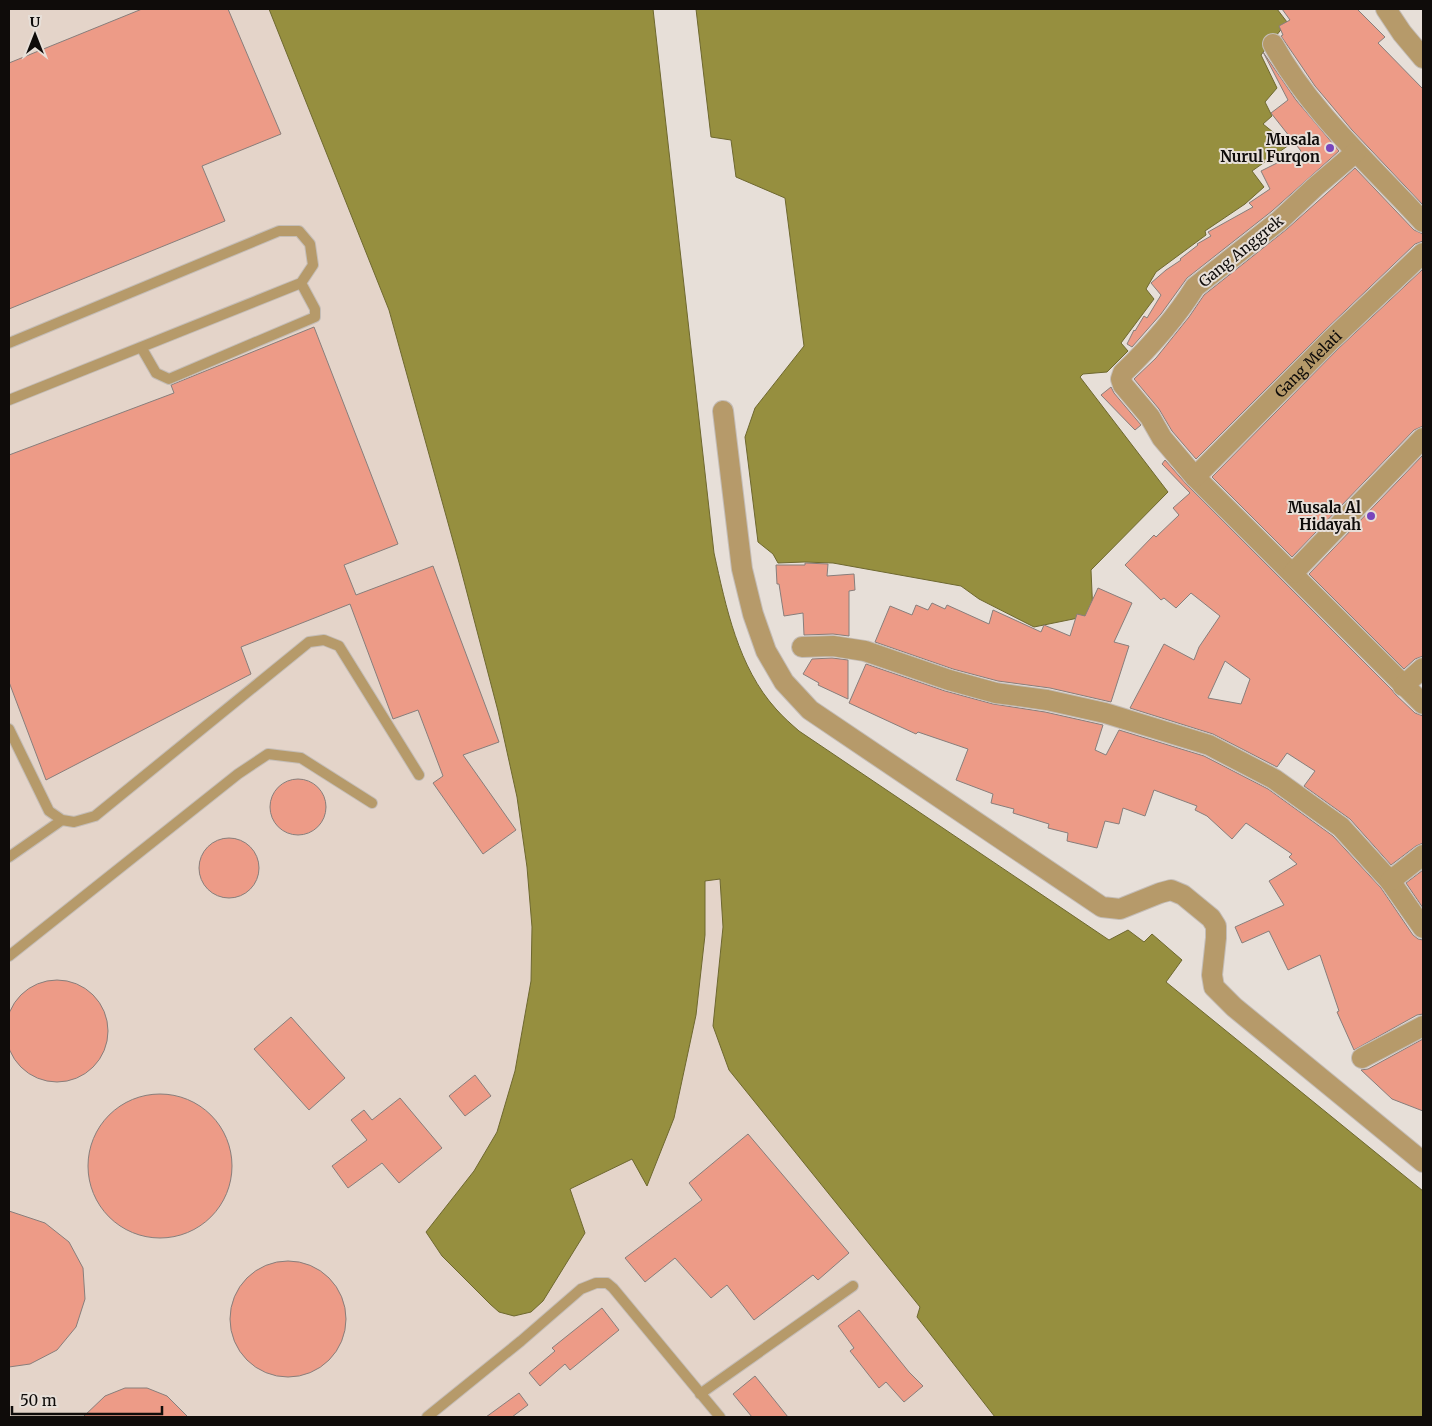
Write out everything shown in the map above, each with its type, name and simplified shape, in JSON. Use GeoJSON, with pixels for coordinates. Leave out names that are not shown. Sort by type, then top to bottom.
{"type":"FeatureCollection","features":[{"type":"Feature","properties":{"kind":"street"},"geometry":{"type":"LineString","coordinates":[[1386,9],[1402,33],[1423,58]]}},
{"type":"Feature","properties":{"kind":"street"},"geometry":{"type":"LineString","coordinates":[[1273,44],[1287,70],[1337,132],[1423,222]]}},
{"type":"Feature","properties":{"kind":"street","name":"Gang Anggrek"},"geometry":{"type":"LineString","coordinates":[[1195,476],[1162,438],[1150,417],[1123,384],[1121,379],[1123,373],[1150,347],[1186,302],[1195,287],[1204,278],[1224,266],[1269,227],[1280,220],[1315,186],[1356,152]]}},
{"type":"Feature","properties":{"kind":"street","name":"Gang Melati"},"geometry":{"type":"LineString","coordinates":[[1195,476],[1331,340],[1423,253]]}},
{"type":"Feature","properties":{"kind":"street"},"geometry":{"type":"LineString","coordinates":[[723,411],[742,569],[753,614],[766,651],[784,682],[810,710],[1102,907],[1120,909],[1171,890],[1183,895],[1211,918],[1216,926],[1212,975],[1214,987],[1234,1007],[1423,1162]]}},
{"type":"Feature","properties":{"kind":"street"},"geometry":{"type":"LineString","coordinates":[[1293,573],[1423,438]]}},
{"type":"Feature","properties":{"kind":"street"},"geometry":{"type":"LineString","coordinates":[[1195,476],[1423,704]]}},
{"type":"Feature","properties":{"kind":"street"},"geometry":{"type":"LineString","coordinates":[[802,647],[833,646],[866,651],[949,680],[996,693],[1047,700],[1105,713],[1209,745],[1274,780],[1341,827],[1390,881],[1423,928]]}},
{"type":"Feature","properties":{"kind":"street"},"geometry":{"type":"LineString","coordinates":[[1404,686],[1423,668]]}},
{"type":"Feature","properties":{"kind":"street"},"geometry":{"type":"LineString","coordinates":[[1390,881],[1423,855]]}},
{"type":"Feature","properties":{"kind":"street"},"geometry":{"type":"LineString","coordinates":[[1362,1058],[1423,1026]]}},
{"type":"Feature","properties":{"kind":"lane"},"geometry":{"type":"LineString","coordinates":[[9,343],[279,231],[299,231],[310,244],[314,265],[300,283],[9,400]]}},
{"type":"Feature","properties":{"kind":"lane"},"geometry":{"type":"LineString","coordinates":[[141,347],[156,373],[169,379],[315,317],[316,309],[300,283]]}},
{"type":"Feature","properties":{"kind":"lane"},"geometry":{"type":"LineString","coordinates":[[9,729],[49,811],[62,820],[74,822],[95,816],[310,642],[324,640],[339,646],[419,775]]}},
{"type":"Feature","properties":{"kind":"lane"},"geometry":{"type":"LineString","coordinates":[[9,956],[238,774],[268,754],[300,758],[372,803]]}},
{"type":"Feature","properties":{"kind":"lane"},"geometry":{"type":"LineString","coordinates":[[9,857],[62,820]]}},
{"type":"Feature","properties":{"kind":"lane"},"geometry":{"type":"LineString","coordinates":[[427,1417],[521,1341],[581,1289],[596,1283],[607,1283],[613,1288],[720,1417]]}},
{"type":"Feature","properties":{"kind":"lane"},"geometry":{"type":"LineString","coordinates":[[700,1394],[853,1286]]}},
{"type":"Feature","properties":{"kind":"shaded area"},"geometry":{"type":"Polygon","coordinates":[[[9,9],[269,9],[389,310],[498,711],[517,797],[527,867],[532,927],[531,981],[515,1071],[497,1132],[474,1171],[499,1312],[514,1316],[531,1312],[569,1189],[632,1159],[647,1185],[696,1015],[705,935],[705,880],[720,879],[723,927],[719,960],[920,1307],[917,1317],[995,1417],[9,1417],[9,9]]]}},
{"type":"Feature","properties":{"kind":"shaded area"},"geometry":{"type":"Polygon","coordinates":[[[269,9],[653,9],[714,553],[735,636],[752,674],[776,709],[799,731],[1109,940],[1128,930],[1144,942],[1152,934],[1182,960],[1166,982],[1423,1191],[1423,1417],[995,1417],[917,1317],[920,1307],[729,1070],[713,1026],[723,927],[720,879],[705,881],[705,935],[696,1015],[674,1118],[647,1186],[632,1159],[570,1189],[585,1233],[543,1301],[531,1312],[514,1316],[499,1312],[442,1256],[426,1232],[474,1171],[497,1132],[515,1071],[531,981],[532,927],[527,867],[517,797],[498,711],[389,310],[269,9]]]}},
{"type":"Feature","properties":{"kind":"shaded area"},"geometry":{"type":"Polygon","coordinates":[[[696,9],[1277,9],[1287,22],[1261,55],[1277,88],[1265,102],[1272,116],[1263,124],[1289,145],[1252,171],[1264,187],[1245,204],[1205,231],[1206,235],[1156,272],[1146,289],[1154,299],[1121,343],[1128,351],[1107,372],[1083,374],[1080,377],[1168,492],[1091,570],[1093,615],[1034,627],[979,599],[961,586],[833,563],[778,563],[773,554],[758,542],[745,437],[755,408],[804,346],[785,198],[736,177],[731,140],[711,137],[696,9]]]}},
{"type":"Feature","properties":{"kind":"building"},"geometry":{"type":"Polygon","coordinates":[[[142,9],[228,9],[281,134],[202,166],[225,221],[9,309],[9,63],[142,9]]]}},
{"type":"Feature","properties":{"kind":"building"},"geometry":{"type":"Polygon","coordinates":[[[1282,9],[1357,9],[1385,37],[1378,43],[1423,89],[1423,205],[1352,130],[1315,86],[1281,36],[1283,35],[1279,26],[1290,20],[1282,9]]]}},
{"type":"Feature","properties":{"kind":"building"},"geometry":{"type":"Polygon","coordinates":[[[1263,52],[1296,100],[1339,151],[1272,211],[1187,278],[1161,314],[1132,347],[1127,344],[1134,330],[1144,316],[1147,318],[1161,295],[1151,283],[1181,260],[1197,244],[1211,236],[1208,232],[1253,207],[1249,203],[1270,189],[1261,171],[1301,151],[1271,113],[1288,100],[1263,52]]]}},
{"type":"Feature","properties":{"kind":"building"},"geometry":{"type":"Polygon","coordinates":[[[1355,168],[1414,230],[1423,234],[1423,241],[1415,244],[1323,332],[1196,459],[1172,431],[1159,409],[1134,379],[1156,358],[1204,295],[1287,229],[1355,168]]]}},
{"type":"Feature","properties":{"kind":"building"},"geometry":{"type":"Polygon","coordinates":[[[1423,269],[1423,426],[1414,430],[1292,557],[1212,477],[1339,348],[1423,269]]]}},
{"type":"Feature","properties":{"kind":"building"},"geometry":{"type":"Polygon","coordinates":[[[314,327],[398,544],[344,565],[356,595],[433,566],[499,742],[463,755],[516,830],[483,854],[433,783],[443,776],[418,710],[393,719],[350,604],[241,647],[251,674],[46,780],[9,682],[9,455],[174,393],[171,385],[314,327]]]}},
{"type":"Feature","properties":{"kind":"building"},"geometry":{"type":"Polygon","coordinates":[[[1111,387],[1141,425],[1135,430],[1101,395],[1111,387]]]}},
{"type":"Feature","properties":{"kind":"building"},"geometry":{"type":"Polygon","coordinates":[[[1423,455],[1423,656],[1415,659],[1404,669],[1309,574],[1423,455]]]}},
{"type":"Feature","properties":{"kind":"building"},"geometry":{"type":"Polygon","coordinates":[[[1165,460],[1187,485],[1395,694],[1415,713],[1423,716],[1423,843],[1391,865],[1350,819],[1304,786],[1315,771],[1287,753],[1277,767],[1213,734],[1130,708],[1164,644],[1194,660],[1199,647],[1220,616],[1191,593],[1176,608],[1164,598],[1161,600],[1125,565],[1154,535],[1156,537],[1179,515],[1173,508],[1190,493],[1162,464],[1165,460]],[[1225,661],[1208,698],[1241,704],[1250,679],[1225,661]]]}},
{"type":"Feature","properties":{"kind":"building"},"geometry":{"type":"Polygon","coordinates":[[[805,563],[828,564],[827,576],[854,574],[855,590],[849,591],[849,636],[833,634],[804,635],[803,613],[784,616],[779,584],[777,584],[776,565],[805,565],[805,563]]]}},
{"type":"Feature","properties":{"kind":"building"},"geometry":{"type":"Polygon","coordinates":[[[1098,588],[1132,603],[1114,642],[1129,646],[1111,702],[1050,688],[998,681],[953,669],[875,642],[890,606],[912,615],[916,605],[928,610],[932,603],[945,609],[947,605],[989,624],[993,610],[1041,632],[1044,625],[1070,636],[1077,614],[1085,616],[1098,588]]]}},
{"type":"Feature","properties":{"kind":"building"},"geometry":{"type":"Polygon","coordinates":[[[832,658],[848,660],[848,699],[818,685],[819,683],[803,674],[812,659],[832,658]]]}},
{"type":"Feature","properties":{"kind":"building"},"geometry":{"type":"Polygon","coordinates":[[[866,664],[945,691],[993,704],[1045,712],[1103,725],[1095,750],[1106,755],[1119,730],[1204,756],[1268,789],[1333,836],[1381,888],[1413,935],[1423,940],[1423,1014],[1417,1015],[1354,1050],[1337,1012],[1339,1011],[1320,955],[1288,970],[1269,931],[1242,943],[1235,927],[1284,905],[1269,881],[1297,864],[1289,857],[1292,854],[1246,823],[1232,839],[1207,816],[1195,810],[1197,806],[1154,790],[1145,816],[1123,808],[1119,824],[1105,821],[1097,848],[1067,841],[1068,833],[1048,828],[1049,824],[1013,813],[1014,809],[991,803],[993,794],[956,780],[968,749],[918,732],[916,734],[849,703],[866,664]]]}},
{"type":"Feature","properties":{"kind":"building"},"geometry":{"type":"Polygon","coordinates":[[[298,779],[309,781],[318,787],[324,796],[326,807],[324,818],[318,827],[309,833],[298,835],[287,833],[278,827],[272,818],[270,807],[272,796],[278,787],[287,781],[298,779]]]}},
{"type":"Feature","properties":{"kind":"building"},"geometry":{"type":"Polygon","coordinates":[[[229,838],[246,843],[254,851],[259,868],[254,885],[246,893],[229,898],[212,893],[204,885],[199,868],[204,851],[212,843],[229,838]]]}},
{"type":"Feature","properties":{"kind":"building"},"geometry":{"type":"Polygon","coordinates":[[[1423,870],[1423,908],[1406,883],[1423,870]]]}},
{"type":"Feature","properties":{"kind":"building"},"geometry":{"type":"Polygon","coordinates":[[[57,980],[77,984],[93,995],[104,1011],[108,1031],[104,1051],[93,1067],[77,1078],[57,1082],[37,1078],[21,1067],[10,1051],[6,1031],[10,1011],[21,995],[37,984],[57,980]]]}},
{"type":"Feature","properties":{"kind":"building"},"geometry":{"type":"Polygon","coordinates":[[[291,1017],[345,1078],[309,1110],[254,1049],[291,1017]]]}},
{"type":"Feature","properties":{"kind":"building"},"geometry":{"type":"Polygon","coordinates":[[[1423,1039],[1423,1111],[1392,1099],[1361,1070],[1368,1069],[1423,1039]]]}},
{"type":"Feature","properties":{"kind":"building"},"geometry":{"type":"Polygon","coordinates":[[[475,1075],[491,1096],[465,1116],[449,1096],[475,1075]]]}},
{"type":"Feature","properties":{"kind":"building"},"geometry":{"type":"Polygon","coordinates":[[[160,1094],[187,1100],[200,1106],[211,1115],[220,1126],[226,1139],[232,1166],[226,1193],[220,1206],[211,1217],[200,1226],[187,1232],[160,1238],[133,1232],[120,1226],[109,1217],[100,1206],[94,1193],[88,1166],[94,1139],[100,1126],[109,1115],[120,1106],[133,1100],[160,1094]]]}},
{"type":"Feature","properties":{"kind":"building"},"geometry":{"type":"Polygon","coordinates":[[[400,1098],[442,1148],[399,1183],[382,1163],[348,1188],[332,1166],[367,1140],[351,1120],[364,1110],[372,1120],[400,1098]]]}},
{"type":"Feature","properties":{"kind":"building"},"geometry":{"type":"Polygon","coordinates":[[[748,1134],[849,1253],[818,1280],[813,1275],[754,1320],[727,1285],[711,1298],[675,1258],[645,1282],[625,1258],[702,1200],[689,1183],[748,1134]]]}},
{"type":"Feature","properties":{"kind":"building"},"geometry":{"type":"Polygon","coordinates":[[[9,1211],[45,1223],[69,1242],[83,1268],[85,1299],[76,1327],[57,1350],[30,1364],[9,1367],[9,1211]]]}},
{"type":"Feature","properties":{"kind":"building"},"geometry":{"type":"Polygon","coordinates":[[[288,1261],[310,1266],[329,1278],[341,1297],[346,1319],[341,1341],[329,1360],[310,1372],[288,1377],[266,1372],[247,1360],[235,1341],[230,1319],[235,1297],[247,1278],[266,1266],[288,1261]]]}},
{"type":"Feature","properties":{"kind":"building"},"geometry":{"type":"Polygon","coordinates":[[[602,1308],[619,1330],[570,1370],[565,1364],[540,1386],[529,1373],[555,1351],[552,1348],[602,1308]]]}},
{"type":"Feature","properties":{"kind":"building"},"geometry":{"type":"Polygon","coordinates":[[[859,1310],[909,1372],[923,1386],[904,1402],[886,1382],[879,1388],[850,1351],[854,1348],[838,1326],[859,1310]]]}},
{"type":"Feature","properties":{"kind":"building"},"geometry":{"type":"Polygon","coordinates":[[[755,1376],[788,1417],[752,1417],[733,1394],[755,1376]]]}},
{"type":"Feature","properties":{"kind":"building"},"geometry":{"type":"Polygon","coordinates":[[[125,1388],[147,1388],[167,1396],[188,1417],[83,1417],[105,1396],[125,1388]]]}},
{"type":"Feature","properties":{"kind":"building"},"geometry":{"type":"Polygon","coordinates":[[[519,1393],[528,1405],[512,1417],[486,1417],[519,1393]]]}},
{"type":"Feature","properties":{"kind":"place","name":"Musala Nurul Furqon"},"geometry":{"type":"Point","coordinates":[1330,148]}},
{"type":"Feature","properties":{"kind":"place","name":"Musala Al Hidayah"},"geometry":{"type":"Point","coordinates":[1371,516]}}]}
